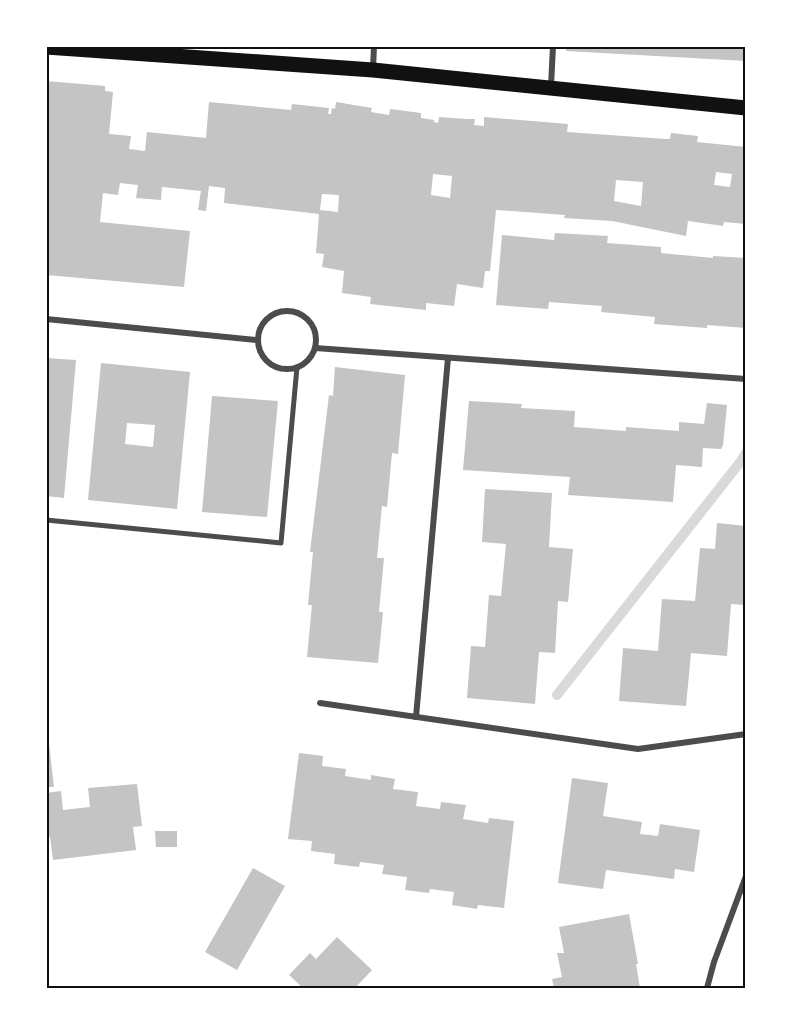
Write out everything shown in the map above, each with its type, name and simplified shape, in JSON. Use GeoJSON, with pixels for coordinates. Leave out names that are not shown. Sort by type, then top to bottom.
{"type":"FeatureCollection","features":[{"type":"Feature","properties":{"kind":"main road"},"geometry":{"type":"LineString","coordinates":[[46,47],[373,70],[746,108]]}},
{"type":"Feature","properties":{"kind":"street"},"geometry":{"type":"LineString","coordinates":[[373,70],[374,46]]}},
{"type":"Feature","properties":{"kind":"street"},"geometry":{"type":"LineString","coordinates":[[551,87],[554,46]]}},
{"type":"Feature","properties":{"kind":"street"},"geometry":{"type":"LineString","coordinates":[[281,310],[291,310],[309,320],[314,328],[315,348],[311,357],[297,367],[288,369],[270,364],[263,357],[257,340],[259,330],[272,314],[281,310]]}},
{"type":"Feature","properties":{"kind":"street"},"geometry":{"type":"LineString","coordinates":[[46,320],[257,340]]}},
{"type":"Feature","properties":{"kind":"street"},"geometry":{"type":"LineString","coordinates":[[315,348],[746,379]]}},
{"type":"Feature","properties":{"kind":"street"},"geometry":{"type":"LineString","coordinates":[[416,717],[448,358]]}},
{"type":"Feature","properties":{"kind":"street"},"geometry":{"type":"LineString","coordinates":[[46,520],[281,543],[297,367]]}},
{"type":"Feature","properties":{"kind":"street"},"geometry":{"type":"LineString","coordinates":[[320,703],[638,749],[746,734]]}},
{"type":"Feature","properties":{"kind":"street"},"geometry":{"type":"LineString","coordinates":[[707,988],[714,962],[746,876]]}},
{"type":"Feature","properties":{"kind":"building"},"geometry":{"type":"Polygon","coordinates":[[[567,46],[746,46],[746,61],[566,51],[567,46]]]}},
{"type":"Feature","properties":{"kind":"building"},"geometry":{"type":"Polygon","coordinates":[[[46,81],[105,86],[105,91],[113,92],[109,134],[131,136],[129,149],[145,151],[147,132],[206,138],[209,102],[291,110],[292,104],[329,108],[328,114],[331,114],[336,102],[372,108],[371,112],[389,115],[390,109],[421,113],[421,118],[438,123],[439,117],[475,119],[474,125],[484,126],[484,117],[568,124],[567,132],[666,139],[670,139],[671,133],[698,136],[697,142],[746,147],[746,224],[724,222],[723,226],[688,221],[686,236],[612,221],[496,210],[490,271],[485,271],[483,288],[457,284],[454,306],[426,303],[426,310],[370,304],[371,297],[342,293],[344,271],[322,267],[324,254],[316,253],[319,214],[224,203],[225,188],[209,186],[206,211],[198,210],[201,191],[162,187],[161,200],[136,198],[138,185],[120,183],[118,195],[103,193],[100,222],[190,231],[184,287],[46,275],[46,81]],[[716,172],[714,185],[730,187],[732,174],[716,172]],[[433,174],[431,195],[450,198],[452,176],[433,174]],[[616,180],[614,201],[641,206],[643,182],[616,180]],[[322,194],[320,210],[338,212],[339,195],[322,194]]]}},
{"type":"Feature","properties":{"kind":"building"},"geometry":{"type":"Polygon","coordinates":[[[555,233],[608,236],[607,243],[661,247],[661,253],[713,258],[713,256],[746,258],[746,328],[654,324],[655,317],[601,312],[602,306],[549,302],[548,309],[496,305],[502,235],[554,240],[555,233]]]}},
{"type":"Feature","properties":{"kind":"building"},"geometry":{"type":"Polygon","coordinates":[[[46,358],[76,360],[64,498],[46,496],[46,358]]]}},
{"type":"Feature","properties":{"kind":"building"},"geometry":{"type":"Polygon","coordinates":[[[101,363],[190,372],[177,509],[88,500],[101,363]],[[127,423],[125,444],[153,447],[155,425],[127,423]]]}},
{"type":"Feature","properties":{"kind":"building"},"geometry":{"type":"Polygon","coordinates":[[[335,367],[405,375],[398,454],[392,453],[387,507],[382,506],[377,558],[384,558],[379,612],[383,612],[378,663],[307,657],[312,605],[308,605],[313,552],[310,552],[329,395],[333,396],[335,367]]]}},
{"type":"Feature","properties":{"kind":"building"},"geometry":{"type":"Polygon","coordinates":[[[212,396],[278,401],[267,517],[202,512],[212,396]]]}},
{"type":"Feature","properties":{"kind":"building"},"geometry":{"type":"Polygon","coordinates":[[[469,401],[522,404],[521,408],[575,411],[574,427],[626,431],[626,427],[679,431],[679,422],[704,424],[707,403],[727,405],[721,449],[703,448],[702,467],[676,465],[673,502],[568,495],[570,477],[463,470],[469,401]]]}},
{"type":"Feature","properties":{"kind":"building"},"geometry":{"type":"Polygon","coordinates":[[[485,489],[552,493],[549,547],[573,549],[568,602],[558,601],[555,653],[539,652],[535,704],[467,698],[471,646],[485,647],[489,595],[501,596],[506,544],[482,542],[485,489]]]}},
{"type":"Feature","properties":{"kind":"building"},"geometry":{"type":"Polygon","coordinates":[[[717,523],[746,526],[746,605],[731,604],[727,656],[691,653],[686,706],[619,701],[623,648],[658,651],[662,599],[695,601],[700,548],[715,549],[717,523]]]}},
{"type":"Feature","properties":{"kind":"building"},"geometry":{"type":"Polygon","coordinates":[[[46,735],[48,735],[54,787],[46,787],[46,735]]]}},
{"type":"Feature","properties":{"kind":"building"},"geometry":{"type":"Polygon","coordinates":[[[299,753],[323,756],[322,766],[346,769],[345,776],[371,780],[371,775],[395,779],[393,789],[418,792],[416,806],[440,809],[441,802],[466,805],[463,819],[488,823],[489,818],[514,821],[504,908],[478,905],[477,909],[452,905],[454,892],[430,889],[429,893],[405,890],[407,877],[382,874],[384,865],[360,862],[359,867],[334,864],[335,854],[311,851],[312,841],[288,839],[299,753]]]}},
{"type":"Feature","properties":{"kind":"building"},"geometry":{"type":"Polygon","coordinates":[[[572,778],[608,783],[603,816],[642,822],[640,834],[658,836],[660,824],[700,830],[694,872],[675,869],[674,879],[606,870],[603,889],[558,883],[572,778]]]}},
{"type":"Feature","properties":{"kind":"building"},"geometry":{"type":"Polygon","coordinates":[[[137,784],[142,826],[133,827],[136,850],[53,860],[50,837],[46,837],[46,793],[61,791],[63,810],[90,807],[88,788],[137,784]]]}},
{"type":"Feature","properties":{"kind":"building"},"geometry":{"type":"Polygon","coordinates":[[[155,831],[177,831],[177,847],[156,847],[155,831]]]}},
{"type":"Feature","properties":{"kind":"building"},"geometry":{"type":"Polygon","coordinates":[[[253,868],[285,886],[237,970],[205,952],[253,868]]]}},
{"type":"Feature","properties":{"kind":"building"},"geometry":{"type":"Polygon","coordinates":[[[629,914],[640,988],[554,988],[552,979],[562,977],[557,953],[564,953],[559,927],[629,914]]]}},
{"type":"Feature","properties":{"kind":"building"},"geometry":{"type":"Polygon","coordinates":[[[337,937],[372,970],[355,988],[303,988],[289,975],[310,953],[316,959],[337,937]]]}},
{"type":"Feature","properties":{"kind":"waterway"},"geometry":{"type":"LineString","coordinates":[[557,695],[746,453]]}}]}
